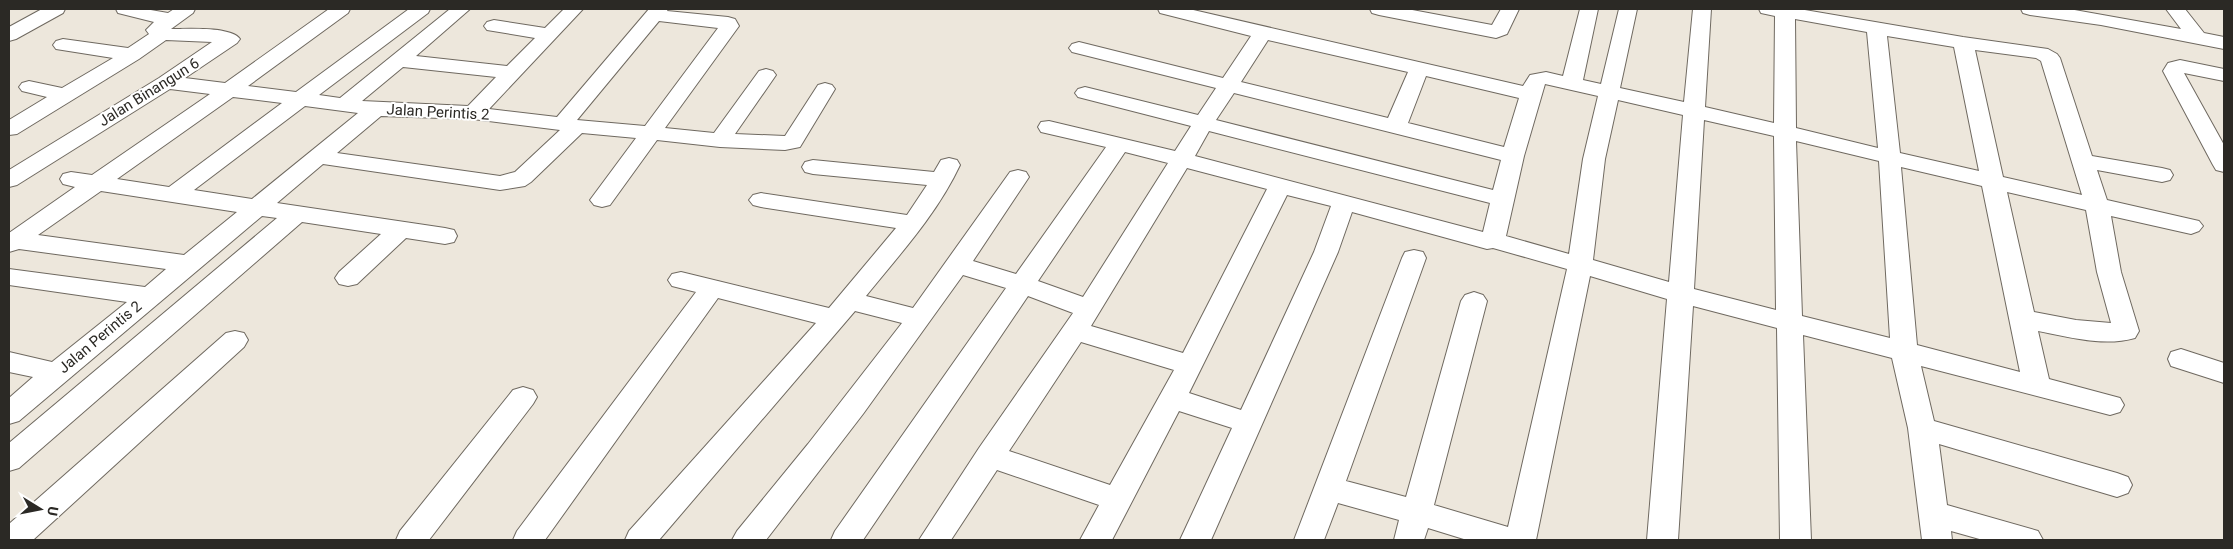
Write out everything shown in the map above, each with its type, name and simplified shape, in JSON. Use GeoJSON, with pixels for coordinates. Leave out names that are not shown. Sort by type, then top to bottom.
{"type":"FeatureCollection","features":[{"type":"Feature","properties":{"kind":"street"},"geometry":{"type":"LineString","coordinates":[[9,35],[56,9]]}},
{"type":"Feature","properties":{"kind":"street"},"geometry":{"type":"LineString","coordinates":[[125,9],[173,20]]}},
{"type":"Feature","properties":{"kind":"street"},"geometry":{"type":"LineString","coordinates":[[12,242],[341,9]]}},
{"type":"Feature","properties":{"kind":"street"},"geometry":{"type":"LineString","coordinates":[[174,194],[421,9]]}},
{"type":"Feature","properties":{"kind":"street"},"geometry":{"type":"LineString","coordinates":[[344,105],[461,9]]}},
{"type":"Feature","properties":{"kind":"street"},"geometry":{"type":"LineString","coordinates":[[473,113],[574,9]]}},
{"type":"Feature","properties":{"kind":"street"},"geometry":{"type":"LineString","coordinates":[[1167,9],[1530,94]]}},
{"type":"Feature","properties":{"kind":"street"},"geometry":{"type":"LineString","coordinates":[[1379,9],[1496,32],[1500,30],[1510,9]]}},
{"type":"Feature","properties":{"kind":"street"},"geometry":{"type":"LineString","coordinates":[[1572,84],[1589,9]]}},
{"type":"Feature","properties":{"kind":"street"},"geometry":{"type":"LineString","coordinates":[[1521,540],[1580,265],[1594,159],[1628,9]]}},
{"type":"Feature","properties":{"kind":"street"},"geometry":{"type":"LineString","coordinates":[[1662,540],[1702,9]]}},
{"type":"Feature","properties":{"kind":"street"},"geometry":{"type":"LineString","coordinates":[[2030,9],[2097,14],[2198,38],[2224,42]]}},
{"type":"Feature","properties":{"kind":"street"},"geometry":{"type":"LineString","coordinates":[[2175,9],[2198,38]]}},
{"type":"Feature","properties":{"kind":"street"},"geometry":{"type":"LineString","coordinates":[[1795,540],[1785,132],[1777,10],[2041,54],[2050,58],[2097,206],[2109,272],[2126,331],[2118,334],[2098,332],[2024,319]]}},
{"type":"Feature","properties":{"kind":"street"},"geometry":{"type":"LineString","coordinates":[[319,157],[500,183],[510,182],[524,177],[570,125],[657,12],[728,23],[729,26],[602,200]]}},
{"type":"Feature","properties":{"kind":"street"},"geometry":{"type":"LineString","coordinates":[[9,129],[132,55],[173,20]]}},
{"type":"Feature","properties":{"kind":"street","name":"Jalan Binangun 6"},"geometry":{"type":"LineString","coordinates":[[9,180],[166,82],[230,39],[173,20]]}},
{"type":"Feature","properties":{"kind":"street"},"geometry":{"type":"LineString","coordinates":[[494,26],[549,34]]}},
{"type":"Feature","properties":{"kind":"street"},"geometry":{"type":"LineString","coordinates":[[1876,27],[1887,124],[1904,350],[1922,428],[1936,527],[2027,540]]}},
{"type":"Feature","properties":{"kind":"street"},"geometry":{"type":"LineString","coordinates":[[934,540],[1073,330],[1089,309],[1203,124],[1263,33]]}},
{"type":"Feature","properties":{"kind":"street"},"geometry":{"type":"LineString","coordinates":[[1963,42],[2037,386]]}},
{"type":"Feature","properties":{"kind":"street"},"geometry":{"type":"LineString","coordinates":[[63,45],[132,55]]}},
{"type":"Feature","properties":{"kind":"street"},"geometry":{"type":"LineString","coordinates":[[1079,48],[1513,156]]}},
{"type":"Feature","properties":{"kind":"street"},"geometry":{"type":"LineString","coordinates":[[398,60],[512,73]]}},
{"type":"Feature","properties":{"kind":"street"},"geometry":{"type":"LineString","coordinates":[[2224,75],[2180,66],[2175,67],[2173,71],[2224,165]]}},
{"type":"Feature","properties":{"kind":"street"},"geometry":{"type":"LineString","coordinates":[[1395,128],[1419,69]]}},
{"type":"Feature","properties":{"kind":"street"},"geometry":{"type":"LineString","coordinates":[[720,140],[766,75]]}},
{"type":"Feature","properties":{"kind":"street"},"geometry":{"type":"LineString","coordinates":[[1493,240],[1530,94],[1536,79],[1540,77],[1693,110],[1993,182],[2191,226]]}},
{"type":"Feature","properties":{"kind":"street"},"geometry":{"type":"LineString","coordinates":[[166,82],[376,109]]}},
{"type":"Feature","properties":{"kind":"street"},"geometry":{"type":"LineString","coordinates":[[29,87],[65,95]]}},
{"type":"Feature","properties":{"kind":"street","name":"Jalan Perintis 2"},"geometry":{"type":"LineString","coordinates":[[9,413],[376,109],[473,113],[720,140],[785,143],[792,142],[825,89]]}},
{"type":"Feature","properties":{"kind":"street"},"geometry":{"type":"LineString","coordinates":[[1085,93],[1502,199]]}},
{"type":"Feature","properties":{"kind":"street"},"geometry":{"type":"LineString","coordinates":[[1048,127],[1181,159],[1487,242],[1493,240],[1682,294],[1904,350],[2110,405]]}},
{"type":"Feature","properties":{"kind":"street"},"geometry":{"type":"LineString","coordinates":[[846,540],[1119,144]]}},
{"type":"Feature","properties":{"kind":"street"},"geometry":{"type":"LineString","coordinates":[[2083,161],[2162,175]]}},
{"type":"Feature","properties":{"kind":"street"},"geometry":{"type":"LineString","coordinates":[[640,540],[841,309],[911,223],[945,173],[813,168]]}},
{"type":"Feature","properties":{"kind":"street"},"geometry":{"type":"LineString","coordinates":[[748,540],[959,265],[1018,177]]}},
{"type":"Feature","properties":{"kind":"street"},"geometry":{"type":"LineString","coordinates":[[71,179],[445,236]]}},
{"type":"Feature","properties":{"kind":"street"},"geometry":{"type":"LineString","coordinates":[[1096,540],[1190,365],[1280,186]]}},
{"type":"Feature","properties":{"kind":"street"},"geometry":{"type":"LineString","coordinates":[[761,200],[911,223]]}},
{"type":"Feature","properties":{"kind":"street"},"geometry":{"type":"LineString","coordinates":[[1196,540],[1326,252],[1344,202]]}},
{"type":"Feature","properties":{"kind":"street"},"geometry":{"type":"LineString","coordinates":[[9,460],[297,213]]}},
{"type":"Feature","properties":{"kind":"street"},"geometry":{"type":"LineString","coordinates":[[348,278],[402,228]]}},
{"type":"Feature","properties":{"kind":"street"},"geometry":{"type":"LineString","coordinates":[[12,242],[189,264]]}},
{"type":"Feature","properties":{"kind":"street"},"geometry":{"type":"LineString","coordinates":[[1310,540],[1414,258]]}},
{"type":"Feature","properties":{"kind":"street"},"geometry":{"type":"LineString","coordinates":[[959,265],[1023,285],[1089,309]]}},
{"type":"Feature","properties":{"kind":"street"},"geometry":{"type":"LineString","coordinates":[[9,276],[149,296]]}},
{"type":"Feature","properties":{"kind":"street"},"geometry":{"type":"LineString","coordinates":[[681,280],[841,309],[919,318]]}},
{"type":"Feature","properties":{"kind":"street"},"geometry":{"type":"LineString","coordinates":[[528,540],[713,287]]}},
{"type":"Feature","properties":{"kind":"street"},"geometry":{"type":"LineString","coordinates":[[1412,526],[1474,301]]}},
{"type":"Feature","properties":{"kind":"street"},"geometry":{"type":"LineString","coordinates":[[1073,330],[1190,365]]}},
{"type":"Feature","properties":{"kind":"street"},"geometry":{"type":"LineString","coordinates":[[12,540],[236,340]]}},
{"type":"Feature","properties":{"kind":"street"},"geometry":{"type":"LineString","coordinates":[[2180,359],[2224,373]]}},
{"type":"Feature","properties":{"kind":"street"},"geometry":{"type":"LineString","coordinates":[[9,362],[57,373]]}},
{"type":"Feature","properties":{"kind":"street"},"geometry":{"type":"LineString","coordinates":[[410,540],[524,398]]}},
{"type":"Feature","properties":{"kind":"street"},"geometry":{"type":"LineString","coordinates":[[1171,398],[1249,423]]}},
{"type":"Feature","properties":{"kind":"street"},"geometry":{"type":"LineString","coordinates":[[1922,428],[2117,485]]}},
{"type":"Feature","properties":{"kind":"street"},"geometry":{"type":"LineString","coordinates":[[989,456],[1117,499]]}},
{"type":"Feature","properties":{"kind":"street"},"geometry":{"type":"LineString","coordinates":[[1330,489],[1412,526],[1508,540]]}}]}
